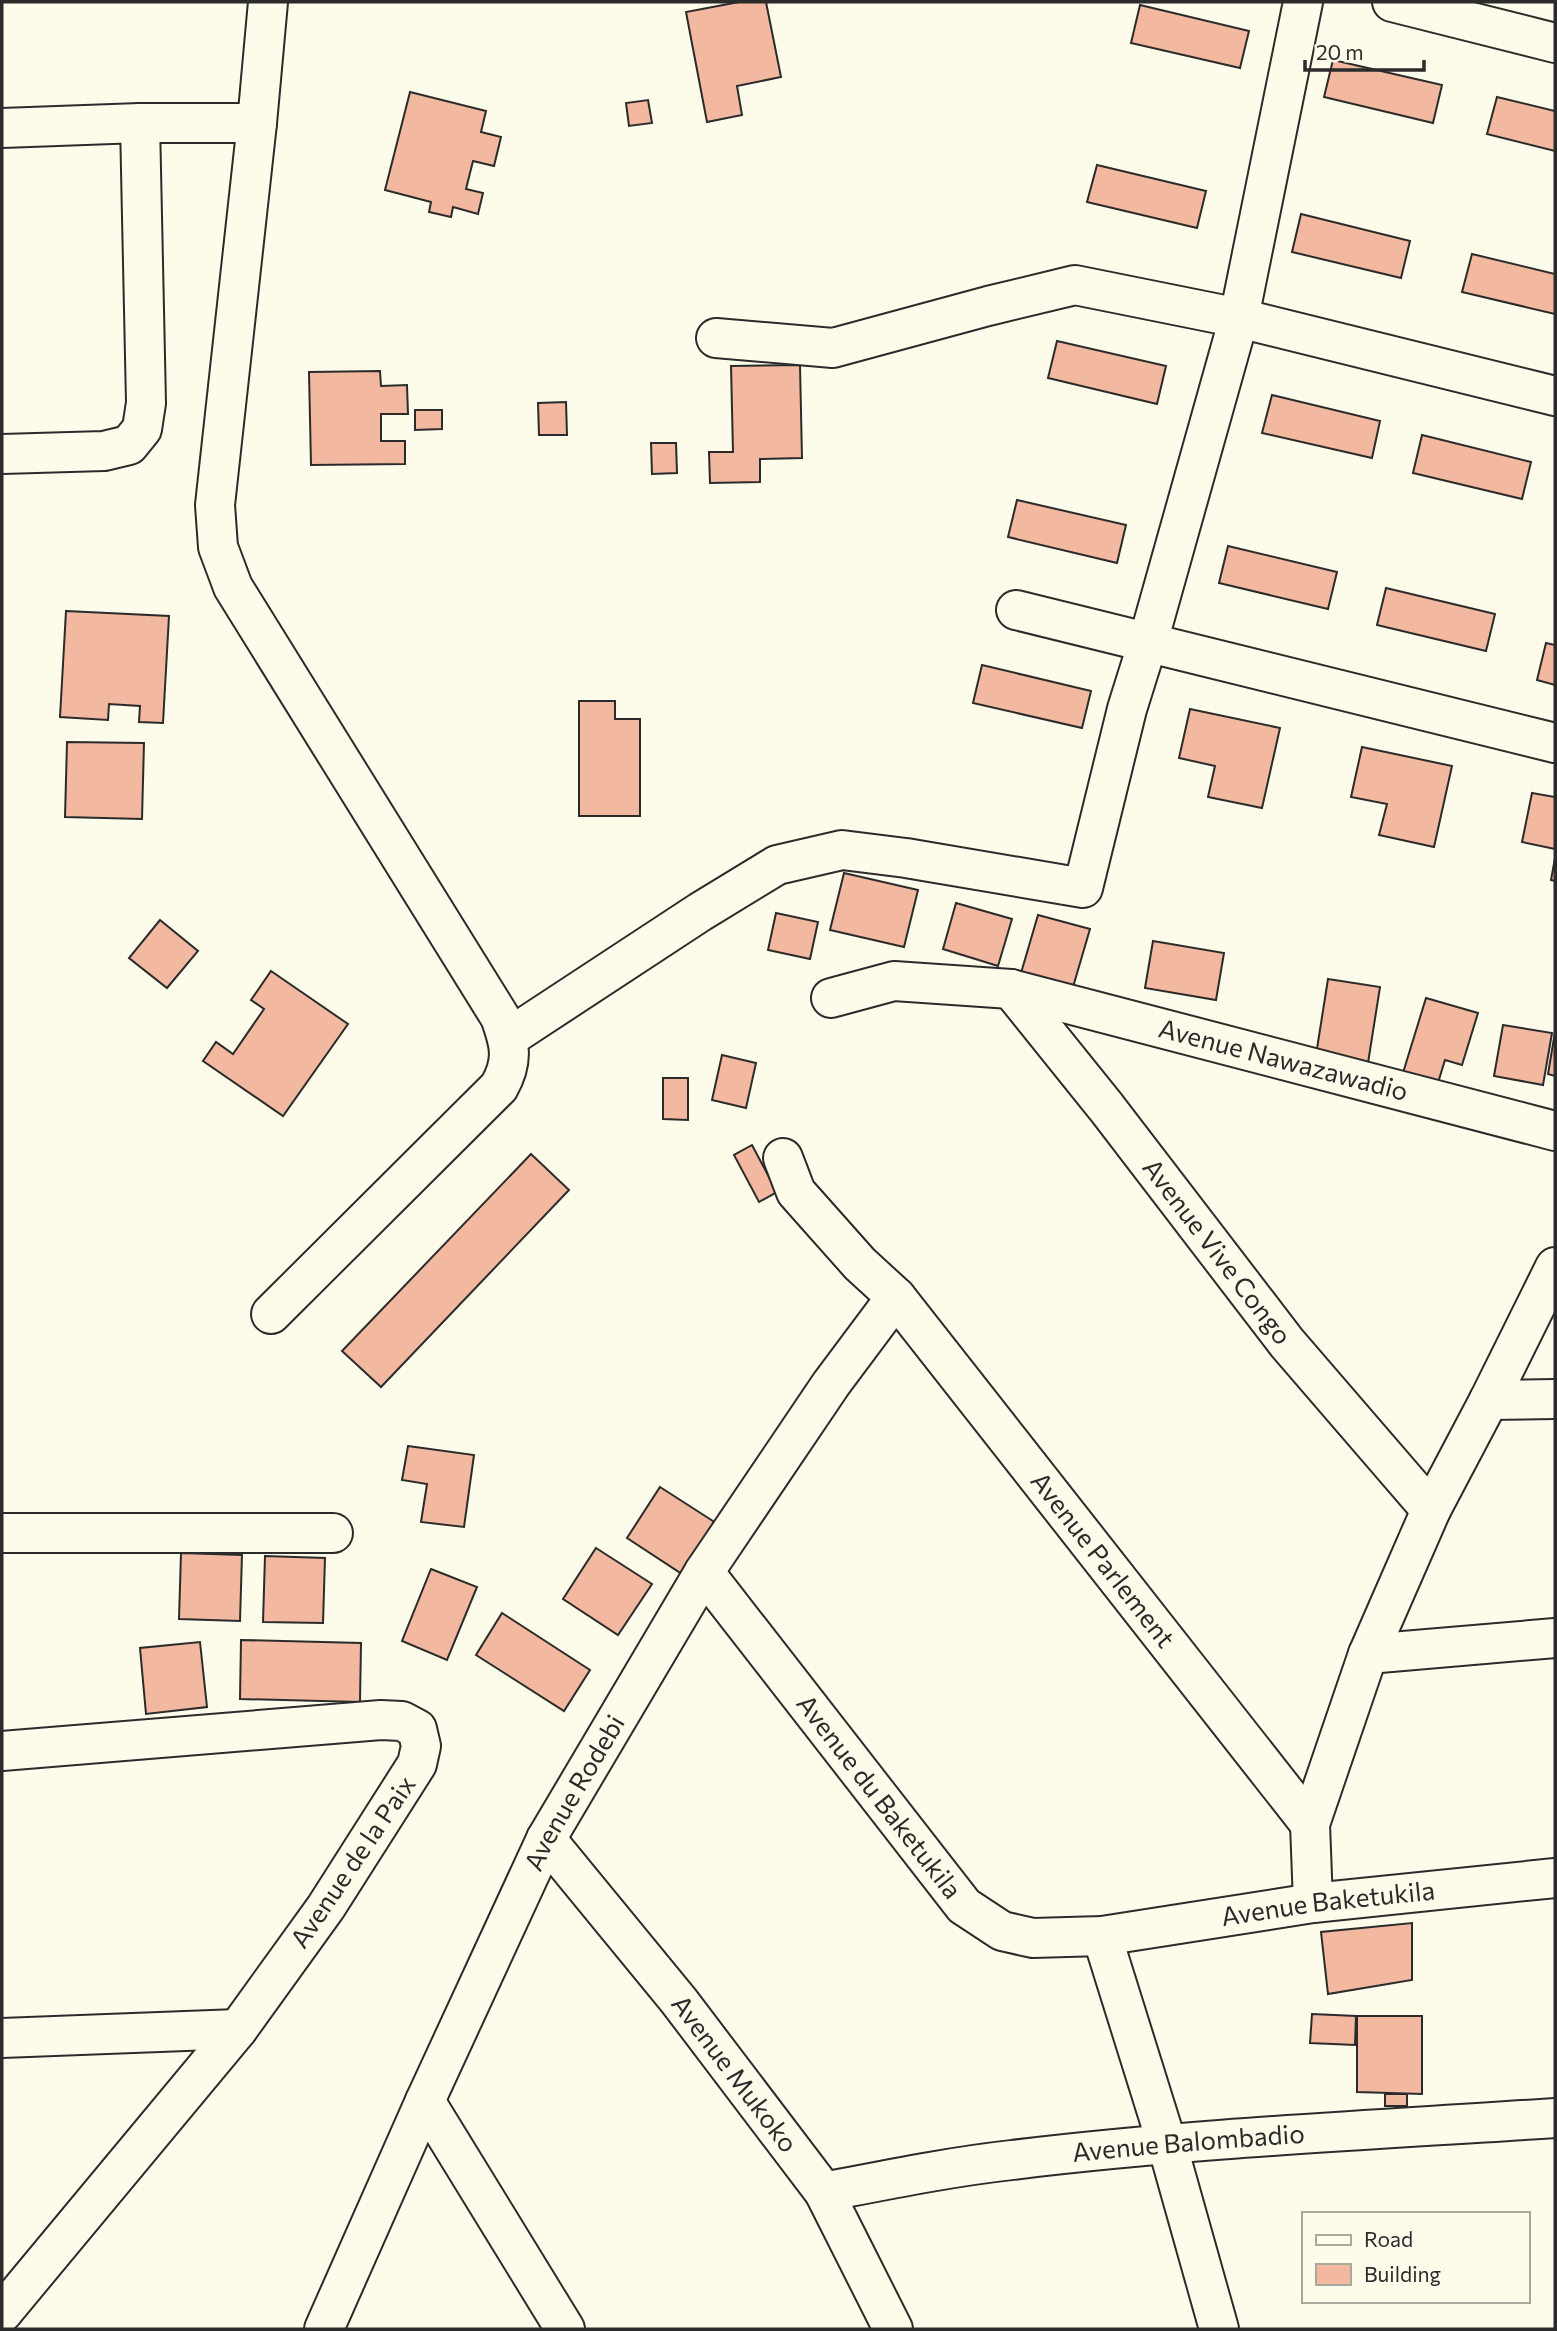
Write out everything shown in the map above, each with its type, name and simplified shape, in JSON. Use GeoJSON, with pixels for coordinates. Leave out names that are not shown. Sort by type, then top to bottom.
{"type":"FeatureCollection","features":[{"type":"Feature","properties":{"kind":"street"},"geometry":{"type":"LineString","coordinates":[[268,2],[215,505],[218,547],[233,587],[500,1017],[508,1038],[509,1069],[499,1087],[271,1314]]}},
{"type":"Feature","properties":{"kind":"street"},"geometry":{"type":"LineString","coordinates":[[508,1038],[700,912],[777,865],[842,850],[1083,888],[1127,709],[1239,318],[1303,2]]}},
{"type":"Feature","properties":{"kind":"street"},"geometry":{"type":"LineString","coordinates":[[1392,2],[1555,43]]}},
{"type":"Feature","properties":{"kind":"street"},"geometry":{"type":"LineString","coordinates":[[2,128],[140,123],[257,123]]}},
{"type":"Feature","properties":{"kind":"street"},"geometry":{"type":"LineString","coordinates":[[2,454],[104,451],[129,444],[142,429],[146,403],[140,123]]}},
{"type":"Feature","properties":{"kind":"street"},"geometry":{"type":"LineString","coordinates":[[716,338],[833,348],[1075,285],[1239,318],[1555,396]]}},
{"type":"Feature","properties":{"kind":"street"},"geometry":{"type":"LineString","coordinates":[[1016,610],[1555,743]]}},
{"type":"Feature","properties":{"kind":"street","name":"Avenue Nawazawadio"},"geometry":{"type":"LineString","coordinates":[[831,998],[894,981],[1011,989],[1555,1131]]}},
{"type":"Feature","properties":{"kind":"street","name":"Avenue Vive Congo"},"geometry":{"type":"LineString","coordinates":[[1011,989],[1106,1107],[1287,1343],[1432,1510]]}},
{"type":"Feature","properties":{"kind":"street","name":"Avenue Parlement"},"geometry":{"type":"LineString","coordinates":[[783,1158],[796,1192],[860,1264],[896,1297],[1310,1824]]}},
{"type":"Feature","properties":{"kind":"street"},"geometry":{"type":"LineString","coordinates":[[1313,1903],[1310,1824],[1368,1654],[1432,1510],[1555,1266]]}},
{"type":"Feature","properties":{"kind":"street","name":"Avenue Rodebi"},"geometry":{"type":"LineString","coordinates":[[324,2329],[546,1839],[704,1572],[831,1384],[896,1297]]}},
{"type":"Feature","properties":{"kind":"street"},"geometry":{"type":"LineString","coordinates":[[1489,1400],[1555,1399]]}},
{"type":"Feature","properties":{"kind":"street"},"geometry":{"type":"LineString","coordinates":[[2,1533],[333,1533]]}},
{"type":"Feature","properties":{"kind":"street","name":"Avenue du Baketukila"},"geometry":{"type":"LineString","coordinates":[[704,1572],[964,1906],[1002,1931],[1033,1938],[1102,1937]]}},
{"type":"Feature","properties":{"kind":"street"},"geometry":{"type":"LineString","coordinates":[[1368,1654],[1555,1637]]}},
{"type":"Feature","properties":{"kind":"street","name":"Avenue de la Paix"},"geometry":{"type":"LineString","coordinates":[[2,1751],[381,1720],[402,1721],[417,1729],[421,1746],[417,1764],[326,1907],[238,2029],[2,2313]]}},
{"type":"Feature","properties":{"kind":"street","name":"Avenue Mukoko"},"geometry":{"type":"LineString","coordinates":[[546,1839],[679,2001],[824,2192],[893,2329]]}},
{"type":"Feature","properties":{"kind":"street","name":"Avenue Baketukila"},"geometry":{"type":"LineString","coordinates":[[1102,1937],[1313,1903],[1555,1878]]}},
{"type":"Feature","properties":{"kind":"street"},"geometry":{"type":"LineString","coordinates":[[1102,1937],[1167,2144],[1219,2329]]}},
{"type":"Feature","properties":{"kind":"street"},"geometry":{"type":"LineString","coordinates":[[2,2039],[238,2029]]}},
{"type":"Feature","properties":{"kind":"street"},"geometry":{"type":"LineString","coordinates":[[425,2101],[565,2329]]}},
{"type":"Feature","properties":{"kind":"street","name":"Avenue Balombadio"},"geometry":{"type":"LineString","coordinates":[[824,2192],[925,2172],[1010,2160],[1167,2144],[1555,2118]]}},
{"type":"Feature","properties":{"kind":"building"},"geometry":{"type":"Polygon","coordinates":[[[739,2],[766,2],[781,77],[737,86],[742,115],[707,122],[686,12],[739,2]]]}},
{"type":"Feature","properties":{"kind":"building"},"geometry":{"type":"Polygon","coordinates":[[[1140,5],[1249,31],[1240,68],[1131,43],[1140,5]]]}},
{"type":"Feature","properties":{"kind":"building"},"geometry":{"type":"Polygon","coordinates":[[[1333,60],[1442,85],[1433,123],[1324,97],[1333,60]]]}},
{"type":"Feature","properties":{"kind":"building"},"geometry":{"type":"Polygon","coordinates":[[[410,92],[486,111],[481,132],[501,137],[494,166],[473,161],[466,189],[483,193],[478,214],[453,207],[451,217],[429,212],[431,202],[385,190],[410,92]]]}},
{"type":"Feature","properties":{"kind":"building"},"geometry":{"type":"Polygon","coordinates":[[[1497,97],[1555,111],[1555,151],[1487,134],[1497,97]]]}},
{"type":"Feature","properties":{"kind":"building"},"geometry":{"type":"Polygon","coordinates":[[[648,100],[652,123],[629,126],[626,103],[648,100]]]}},
{"type":"Feature","properties":{"kind":"building"},"geometry":{"type":"Polygon","coordinates":[[[1097,165],[1206,191],[1197,228],[1087,202],[1097,165]]]}},
{"type":"Feature","properties":{"kind":"building"},"geometry":{"type":"Polygon","coordinates":[[[1301,214],[1410,241],[1401,278],[1292,252],[1301,214]]]}},
{"type":"Feature","properties":{"kind":"building"},"geometry":{"type":"Polygon","coordinates":[[[1472,254],[1555,274],[1555,314],[1462,292],[1472,254]]]}},
{"type":"Feature","properties":{"kind":"building"},"geometry":{"type":"Polygon","coordinates":[[[1057,341],[1166,366],[1157,404],[1048,378],[1057,341]]]}},
{"type":"Feature","properties":{"kind":"building"},"geometry":{"type":"Polygon","coordinates":[[[800,365],[802,458],[760,459],[760,482],[710,483],[709,452],[733,452],[731,366],[800,365]]]}},
{"type":"Feature","properties":{"kind":"building"},"geometry":{"type":"Polygon","coordinates":[[[380,371],[381,386],[407,385],[408,414],[381,414],[381,441],[405,441],[405,464],[311,465],[309,372],[380,371]]]}},
{"type":"Feature","properties":{"kind":"building"},"geometry":{"type":"Polygon","coordinates":[[[1272,395],[1380,421],[1372,458],[1262,433],[1272,395]]]}},
{"type":"Feature","properties":{"kind":"building"},"geometry":{"type":"Polygon","coordinates":[[[566,402],[567,435],[539,435],[538,403],[566,402]]]}},
{"type":"Feature","properties":{"kind":"building"},"geometry":{"type":"Polygon","coordinates":[[[415,410],[442,410],[442,429],[415,430],[415,410]]]}},
{"type":"Feature","properties":{"kind":"building"},"geometry":{"type":"Polygon","coordinates":[[[1422,435],[1531,462],[1522,499],[1413,473],[1422,435]]]}},
{"type":"Feature","properties":{"kind":"building"},"geometry":{"type":"Polygon","coordinates":[[[651,443],[676,443],[677,473],[652,474],[651,443]]]}},
{"type":"Feature","properties":{"kind":"building"},"geometry":{"type":"Polygon","coordinates":[[[1017,500],[1126,525],[1117,563],[1008,537],[1017,500]]]}},
{"type":"Feature","properties":{"kind":"building"},"geometry":{"type":"Polygon","coordinates":[[[1228,546],[1337,572],[1328,609],[1219,583],[1228,546]]]}},
{"type":"Feature","properties":{"kind":"building"},"geometry":{"type":"Polygon","coordinates":[[[1386,588],[1495,614],[1486,651],[1377,625],[1386,588]]]}},
{"type":"Feature","properties":{"kind":"building"},"geometry":{"type":"Polygon","coordinates":[[[66,611],[169,616],[163,723],[139,722],[140,706],[109,704],[108,720],[60,717],[66,611]]]}},
{"type":"Feature","properties":{"kind":"building"},"geometry":{"type":"Polygon","coordinates":[[[1546,643],[1555,645],[1555,685],[1537,680],[1546,643]]]}},
{"type":"Feature","properties":{"kind":"building"},"geometry":{"type":"Polygon","coordinates":[[[982,665],[1091,691],[1082,728],[973,703],[982,665]]]}},
{"type":"Feature","properties":{"kind":"building"},"geometry":{"type":"Polygon","coordinates":[[[579,701],[615,701],[615,719],[640,719],[640,816],[579,816],[579,701]]]}},
{"type":"Feature","properties":{"kind":"building"},"geometry":{"type":"Polygon","coordinates":[[[1190,709],[1280,728],[1262,808],[1208,797],[1215,766],[1179,758],[1190,709]]]}},
{"type":"Feature","properties":{"kind":"building"},"geometry":{"type":"Polygon","coordinates":[[[67,742],[144,743],[142,819],[65,817],[67,742]]]}},
{"type":"Feature","properties":{"kind":"building"},"geometry":{"type":"Polygon","coordinates":[[[1362,747],[1452,766],[1434,847],[1379,835],[1387,804],[1351,797],[1362,747]]]}},
{"type":"Feature","properties":{"kind":"building"},"geometry":{"type":"Polygon","coordinates":[[[1532,793],[1555,797],[1555,849],[1522,842],[1532,793]]]}},
{"type":"Feature","properties":{"kind":"building"},"geometry":{"type":"Polygon","coordinates":[[[1555,858],[1555,881],[1551,880],[1555,858]]]}},
{"type":"Feature","properties":{"kind":"building"},"geometry":{"type":"Polygon","coordinates":[[[844,873],[918,890],[904,947],[830,930],[844,873]]]}},
{"type":"Feature","properties":{"kind":"building"},"geometry":{"type":"Polygon","coordinates":[[[956,903],[1012,919],[998,966],[943,949],[956,903]]]}},
{"type":"Feature","properties":{"kind":"building"},"geometry":{"type":"Polygon","coordinates":[[[776,913],[818,922],[810,959],[768,950],[776,913]]]}},
{"type":"Feature","properties":{"kind":"building"},"geometry":{"type":"Polygon","coordinates":[[[1038,915],[1090,929],[1073,987],[1021,973],[1038,915]]]}},
{"type":"Feature","properties":{"kind":"building"},"geometry":{"type":"Polygon","coordinates":[[[160,920],[198,951],[167,988],[129,958],[160,920]]]}},
{"type":"Feature","properties":{"kind":"building"},"geometry":{"type":"Polygon","coordinates":[[[1153,941],[1224,953],[1216,1000],[1145,988],[1153,941]]]}},
{"type":"Feature","properties":{"kind":"building"},"geometry":{"type":"Polygon","coordinates":[[[271,971],[348,1024],[283,1116],[203,1061],[216,1042],[233,1054],[264,1009],[251,1000],[271,971]]]}},
{"type":"Feature","properties":{"kind":"building"},"geometry":{"type":"Polygon","coordinates":[[[1328,979],[1380,987],[1368,1063],[1316,1055],[1328,979]]]}},
{"type":"Feature","properties":{"kind":"building"},"geometry":{"type":"Polygon","coordinates":[[[1426,998],[1478,1013],[1462,1065],[1445,1060],[1437,1086],[1402,1076],[1426,998]]]}},
{"type":"Feature","properties":{"kind":"building"},"geometry":{"type":"Polygon","coordinates":[[[1503,1025],[1552,1033],[1543,1085],[1494,1076],[1503,1025]]]}},
{"type":"Feature","properties":{"kind":"building"},"geometry":{"type":"Polygon","coordinates":[[[1555,1032],[1555,1076],[1548,1074],[1555,1032]]]}},
{"type":"Feature","properties":{"kind":"building"},"geometry":{"type":"Polygon","coordinates":[[[722,1055],[756,1063],[746,1108],[712,1100],[722,1055]]]}},
{"type":"Feature","properties":{"kind":"building"},"geometry":{"type":"Polygon","coordinates":[[[663,1078],[688,1078],[688,1120],[663,1119],[663,1078]]]}},
{"type":"Feature","properties":{"kind":"building"},"geometry":{"type":"Polygon","coordinates":[[[752,1145],[777,1192],[759,1202],[734,1155],[752,1145]]]}},
{"type":"Feature","properties":{"kind":"building"},"geometry":{"type":"Polygon","coordinates":[[[531,1154],[569,1190],[381,1387],[342,1351],[531,1154]]]}},
{"type":"Feature","properties":{"kind":"building"},"geometry":{"type":"Polygon","coordinates":[[[408,1446],[474,1455],[464,1527],[421,1522],[427,1484],[402,1480],[408,1446]]]}},
{"type":"Feature","properties":{"kind":"building"},"geometry":{"type":"Polygon","coordinates":[[[660,1487],[716,1523],[682,1574],[627,1538],[660,1487]]]}},
{"type":"Feature","properties":{"kind":"building"},"geometry":{"type":"Polygon","coordinates":[[[596,1548],[652,1584],[618,1635],[563,1599],[596,1548]]]}},
{"type":"Feature","properties":{"kind":"building"},"geometry":{"type":"Polygon","coordinates":[[[181,1553],[242,1555],[240,1621],[179,1619],[181,1553]]]}},
{"type":"Feature","properties":{"kind":"building"},"geometry":{"type":"Polygon","coordinates":[[[265,1556],[325,1558],[323,1623],[263,1622],[265,1556]]]}},
{"type":"Feature","properties":{"kind":"building"},"geometry":{"type":"Polygon","coordinates":[[[431,1569],[477,1587],[447,1660],[402,1641],[431,1569]]]}},
{"type":"Feature","properties":{"kind":"building"},"geometry":{"type":"Polygon","coordinates":[[[502,1613],[590,1670],[564,1711],[476,1655],[502,1613]]]}},
{"type":"Feature","properties":{"kind":"building"},"geometry":{"type":"Polygon","coordinates":[[[241,1640],[361,1643],[360,1702],[240,1699],[241,1640]]]}},
{"type":"Feature","properties":{"kind":"building"},"geometry":{"type":"Polygon","coordinates":[[[200,1642],[207,1707],[146,1714],[140,1648],[200,1642]]]}},
{"type":"Feature","properties":{"kind":"building"},"geometry":{"type":"Polygon","coordinates":[[[1412,1923],[1412,1980],[1328,1994],[1321,1932],[1412,1923]]]}},
{"type":"Feature","properties":{"kind":"building"},"geometry":{"type":"Polygon","coordinates":[[[1312,2014],[1356,2016],[1355,2045],[1310,2043],[1312,2014]]]}},
{"type":"Feature","properties":{"kind":"building"},"geometry":{"type":"Polygon","coordinates":[[[1357,2016],[1422,2016],[1422,2094],[1357,2092],[1357,2016]]]}},
{"type":"Feature","properties":{"kind":"building"},"geometry":{"type":"Polygon","coordinates":[[[1385,2094],[1407,2094],[1407,2106],[1385,2106],[1385,2094]]]}}]}
